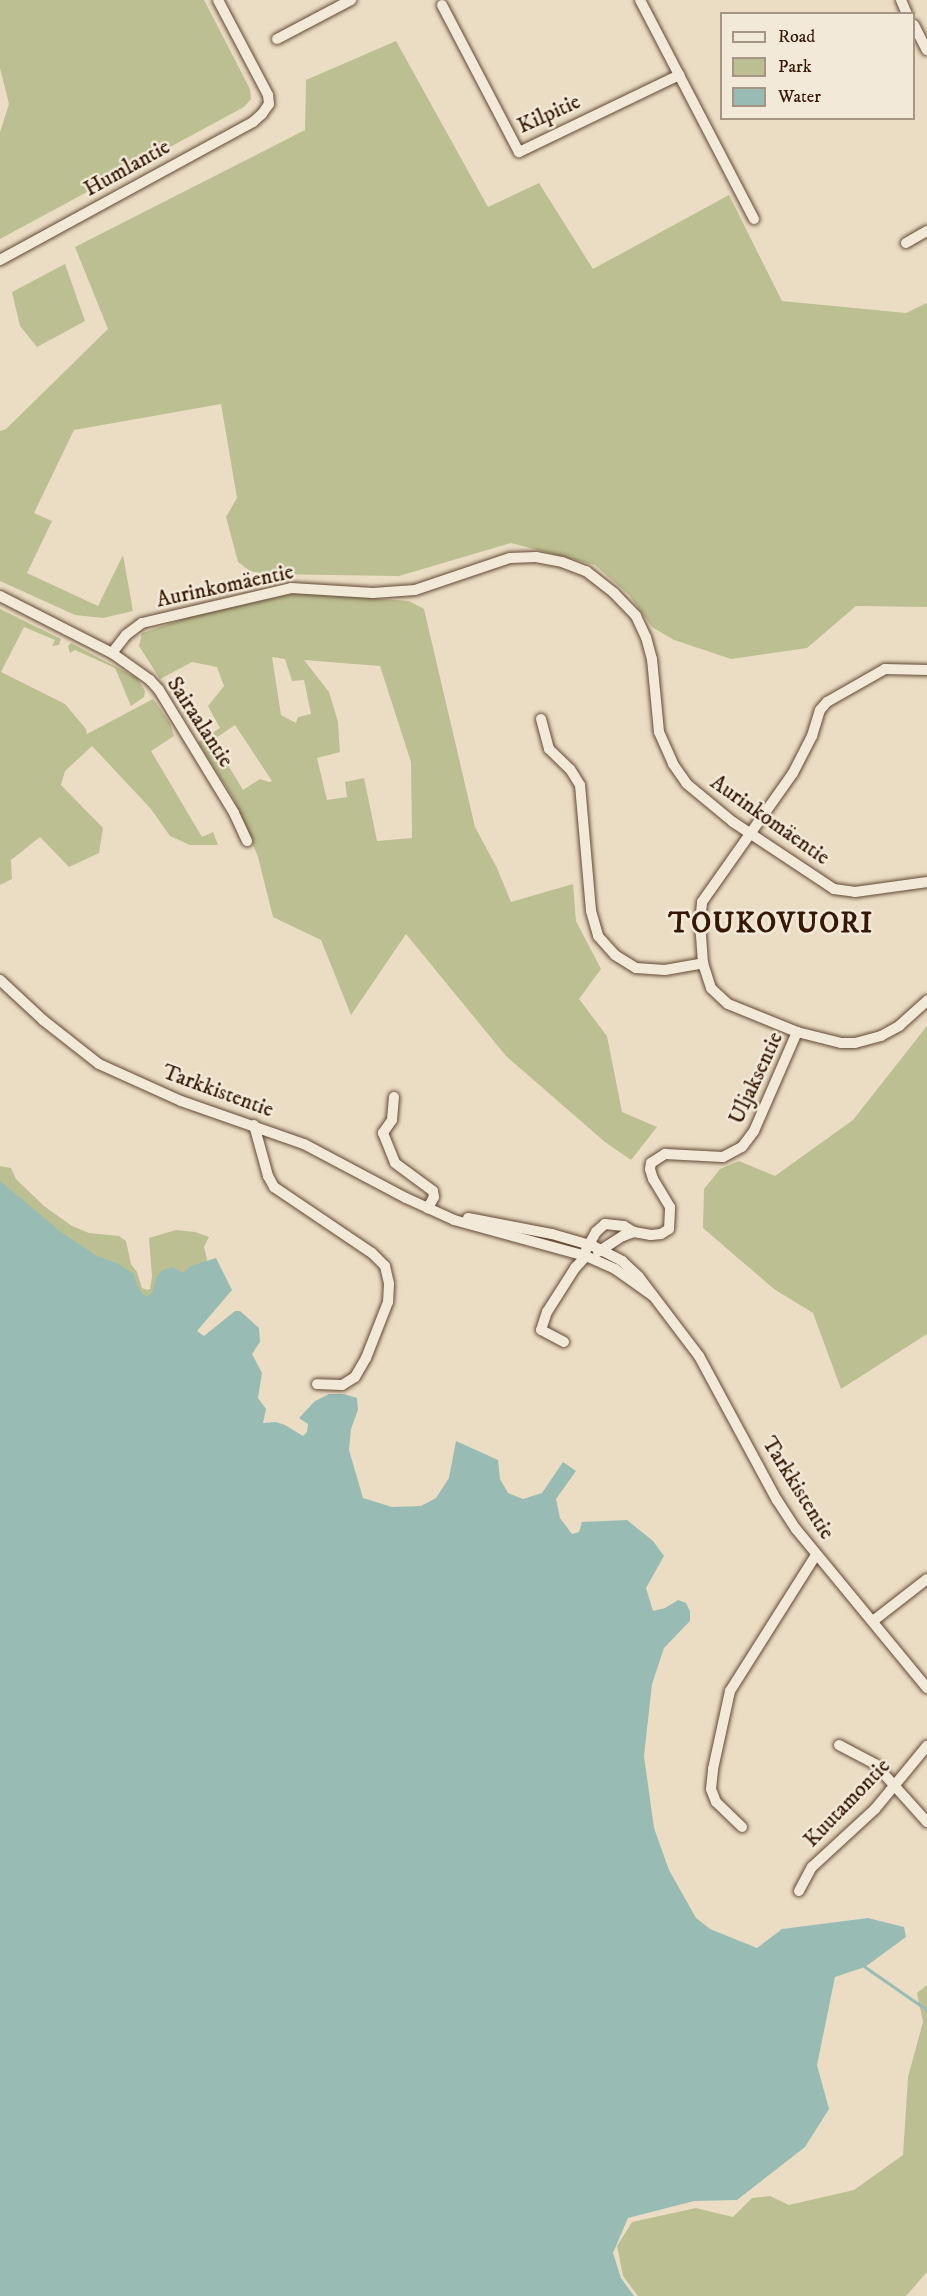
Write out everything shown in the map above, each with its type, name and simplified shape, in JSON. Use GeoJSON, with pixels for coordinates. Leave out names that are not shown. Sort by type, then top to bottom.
{"type":"FeatureCollection","features":[{"type":"Feature","properties":{"kind":"street","name":"Humlantie"},"geometry":{"type":"LineString","coordinates":[[0,261],[253,122],[268,104],[268,95],[218,0]]}},
{"type":"Feature","properties":{"kind":"street"},"geometry":{"type":"LineString","coordinates":[[277,39],[351,0]]}},
{"type":"Feature","properties":{"kind":"street"},"geometry":{"type":"LineString","coordinates":[[639,0],[754,219]]}},
{"type":"Feature","properties":{"kind":"street","name":"Kilpitie"},"geometry":{"type":"LineString","coordinates":[[444,2],[519,152],[679,75]]}},
{"type":"Feature","properties":{"kind":"street"},"geometry":{"type":"LineString","coordinates":[[915,30],[927,50]]}},
{"type":"Feature","properties":{"kind":"street"},"geometry":{"type":"LineString","coordinates":[[906,243],[927,231]]}},
{"type":"Feature","properties":{"kind":"street","name":"Aurinkomäentie"},"geometry":{"type":"LineString","coordinates":[[112,653],[126,635],[141,623],[291,588],[373,593],[416,590],[510,558],[536,557],[562,562],[586,571],[614,593],[636,616],[646,637],[652,659],[659,732],[673,764],[687,784],[733,822],[834,889],[855,892],[927,882]]}},
{"type":"Feature","properties":{"kind":"street","name":"Sairaalantie"},"geometry":{"type":"LineString","coordinates":[[0,596],[112,653],[140,670],[159,690],[234,813],[247,841]]}},
{"type":"Feature","properties":{"kind":"street"},"geometry":{"type":"LineString","coordinates":[[797,1032],[728,1004],[711,988],[703,963],[700,922],[702,902],[793,774],[812,736],[820,710],[827,702],[885,669],[927,670]]}},
{"type":"Feature","properties":{"kind":"street"},"geometry":{"type":"LineString","coordinates":[[541,718],[549,748],[570,769],[580,785],[591,911],[598,936],[615,955],[636,968],[665,969],[703,963]]}},
{"type":"Feature","properties":{"kind":"street","name":"Tarkkistentie"},"geometry":{"type":"LineString","coordinates":[[0,980],[43,1020],[99,1064],[181,1101],[304,1144],[441,1213],[520,1227],[586,1250],[653,1296]]}},
{"type":"Feature","properties":{"kind":"street","name":"Uljaksentie"},"geometry":{"type":"LineString","coordinates":[[586,1250],[605,1224],[624,1226],[634,1232],[661,1234],[671,1224],[670,1208],[650,1169],[657,1157],[673,1154],[723,1157],[732,1154],[749,1140],[797,1032],[841,1043],[855,1043],[881,1036],[899,1026],[927,1001]]}},
{"type":"Feature","properties":{"kind":"street"},"geometry":{"type":"LineString","coordinates":[[394,1096],[392,1120],[383,1133],[395,1162],[433,1191],[434,1197],[428,1208]]}},
{"type":"Feature","properties":{"kind":"street"},"geometry":{"type":"LineString","coordinates":[[254,1125],[268,1176],[274,1187],[372,1253],[385,1266],[389,1284],[388,1302],[366,1358],[355,1377],[342,1385],[317,1384]]}},
{"type":"Feature","properties":{"kind":"street"},"geometry":{"type":"LineString","coordinates":[[564,1342],[541,1330],[547,1312],[586,1250],[604,1251],[623,1236],[634,1232]]}},
{"type":"Feature","properties":{"kind":"street","name":"Tarkkistentie"},"geometry":{"type":"LineString","coordinates":[[604,1251],[630,1269],[699,1356],[777,1500],[816,1555],[873,1620],[927,1689]]}},
{"type":"Feature","properties":{"kind":"street"},"geometry":{"type":"LineString","coordinates":[[742,1827],[716,1802],[711,1789],[713,1769],[730,1691],[816,1555]]}},
{"type":"Feature","properties":{"kind":"street"},"geometry":{"type":"LineString","coordinates":[[873,1620],[927,1579]]}},
{"type":"Feature","properties":{"kind":"street"},"geometry":{"type":"LineString","coordinates":[[839,1745],[875,1764],[927,1822]]}},
{"type":"Feature","properties":{"kind":"street","name":"Kuutamontie"},"geometry":{"type":"LineString","coordinates":[[799,1891],[812,1867],[875,1809],[927,1746]]}},
{"type":"Feature","properties":{"kind":"green space"},"geometry":{"type":"Polygon","coordinates":[[[0,0],[204,0],[250,89],[251,99],[244,107],[0,239],[0,132],[9,104],[0,68],[0,0]]]}},
{"type":"Feature","properties":{"kind":"green space"},"geometry":{"type":"Polygon","coordinates":[[[396,41],[488,207],[539,183],[593,269],[729,195],[782,301],[906,313],[927,303],[927,607],[856,606],[807,648],[731,659],[674,640],[652,627],[629,595],[595,565],[511,543],[399,576],[265,574],[250,571],[238,562],[226,517],[237,498],[221,404],[74,430],[34,513],[52,521],[27,573],[98,606],[123,555],[133,611],[103,618],[75,615],[0,581],[0,431],[6,429],[108,329],[75,247],[305,130],[306,80],[396,41]]]}},
{"type":"Feature","properties":{"kind":"green space"},"geometry":{"type":"Polygon","coordinates":[[[65,264],[85,321],[37,347],[20,326],[12,292],[65,264]]]}},
{"type":"Feature","properties":{"kind":"green space"},"geometry":{"type":"Polygon","coordinates":[[[297,593],[409,601],[424,609],[475,827],[497,868],[511,902],[573,884],[576,921],[601,969],[579,999],[607,1036],[622,1112],[657,1127],[631,1160],[605,1142],[506,1056],[406,934],[351,1015],[321,940],[273,917],[258,857],[234,799],[198,742],[220,728],[208,706],[224,686],[217,667],[192,662],[160,679],[139,646],[142,633],[202,613],[297,593]],[[272,657],[281,715],[296,723],[298,717],[311,714],[304,680],[292,681],[285,659],[272,657]],[[304,660],[329,692],[338,722],[340,752],[317,758],[327,800],[347,797],[345,782],[364,778],[377,841],[412,838],[411,762],[380,666],[304,660]],[[235,725],[213,740],[243,790],[260,779],[272,781],[235,725]]]}},
{"type":"Feature","properties":{"kind":"green space"},"geometry":{"type":"Polygon","coordinates":[[[0,609],[61,639],[59,645],[52,646],[55,640],[24,627],[1,672],[65,704],[86,729],[87,734],[153,699],[170,723],[174,736],[151,751],[202,837],[213,832],[218,845],[190,845],[170,836],[151,809],[92,746],[65,771],[61,785],[103,828],[99,853],[69,867],[40,837],[11,860],[12,879],[0,885],[0,609]]]}},
{"type":"Feature","properties":{"kind":"green space"},"geometry":{"type":"Polygon","coordinates":[[[71,643],[137,678],[145,691],[144,697],[131,706],[115,668],[75,650],[70,653],[68,646],[71,643]]]}},
{"type":"Feature","properties":{"kind":"green space"},"geometry":{"type":"Polygon","coordinates":[[[927,1026],[927,1334],[841,1389],[813,1313],[774,1289],[703,1228],[704,1189],[720,1169],[739,1161],[775,1176],[853,1120],[927,1026]]]}},
{"type":"Feature","properties":{"kind":"green space"},"geometry":{"type":"Polygon","coordinates":[[[0,1166],[11,1168],[16,1179],[44,1206],[72,1226],[89,1233],[119,1236],[126,1241],[131,1264],[137,1272],[142,1288],[147,1290],[150,1289],[152,1276],[149,1238],[176,1230],[195,1232],[209,1237],[204,1247],[207,1259],[205,1269],[0,1424],[0,1166]]]}},
{"type":"Feature","properties":{"kind":"green space"},"geometry":{"type":"Polygon","coordinates":[[[927,1985],[927,2272],[906,2296],[638,2296],[623,2276],[617,2246],[632,2222],[696,2208],[733,2217],[752,2198],[770,2196],[789,2205],[854,2190],[903,2155],[908,2077],[923,2022],[917,1993],[927,1985]]]}},
{"type":"Feature","properties":{"kind":"water"},"geometry":{"type":"Polygon","coordinates":[[[0,1181],[61,1232],[97,1256],[117,1263],[134,1274],[143,1295],[148,1296],[152,1293],[157,1276],[163,1270],[173,1267],[183,1273],[191,1266],[216,1258],[232,1290],[197,1331],[204,1336],[235,1311],[240,1311],[259,1328],[260,1342],[252,1354],[262,1373],[258,1398],[266,1409],[263,1423],[276,1422],[303,1436],[307,1432],[308,1424],[299,1418],[315,1401],[329,1394],[344,1394],[357,1398],[358,1410],[351,1429],[349,1450],[363,1498],[392,1507],[421,1506],[436,1498],[449,1478],[456,1441],[498,1460],[500,1479],[508,1493],[523,1499],[542,1493],[563,1462],[576,1471],[556,1499],[560,1518],[572,1534],[579,1532],[582,1522],[627,1520],[653,1541],[664,1556],[646,1588],[653,1611],[665,1608],[678,1600],[686,1603],[690,1611],[690,1621],[664,1648],[652,1684],[644,1756],[654,1828],[669,1870],[696,1918],[710,1929],[757,1948],[782,1929],[868,1918],[904,1927],[906,1937],[865,1967],[835,1977],[817,2065],[829,2109],[805,2147],[737,2200],[694,2201],[628,2218],[613,2253],[621,2278],[634,2296],[0,2296],[0,1181]]]}},
{"type":"Feature","properties":{"kind":"waterway"},"geometry":{"type":"LineString","coordinates":[[865,1967],[927,2010]]}},
{"type":"Feature","properties":{"kind":"district","name":"TOUKOVUORI"},"geometry":{"type":"Point","coordinates":[771,924]}}]}
